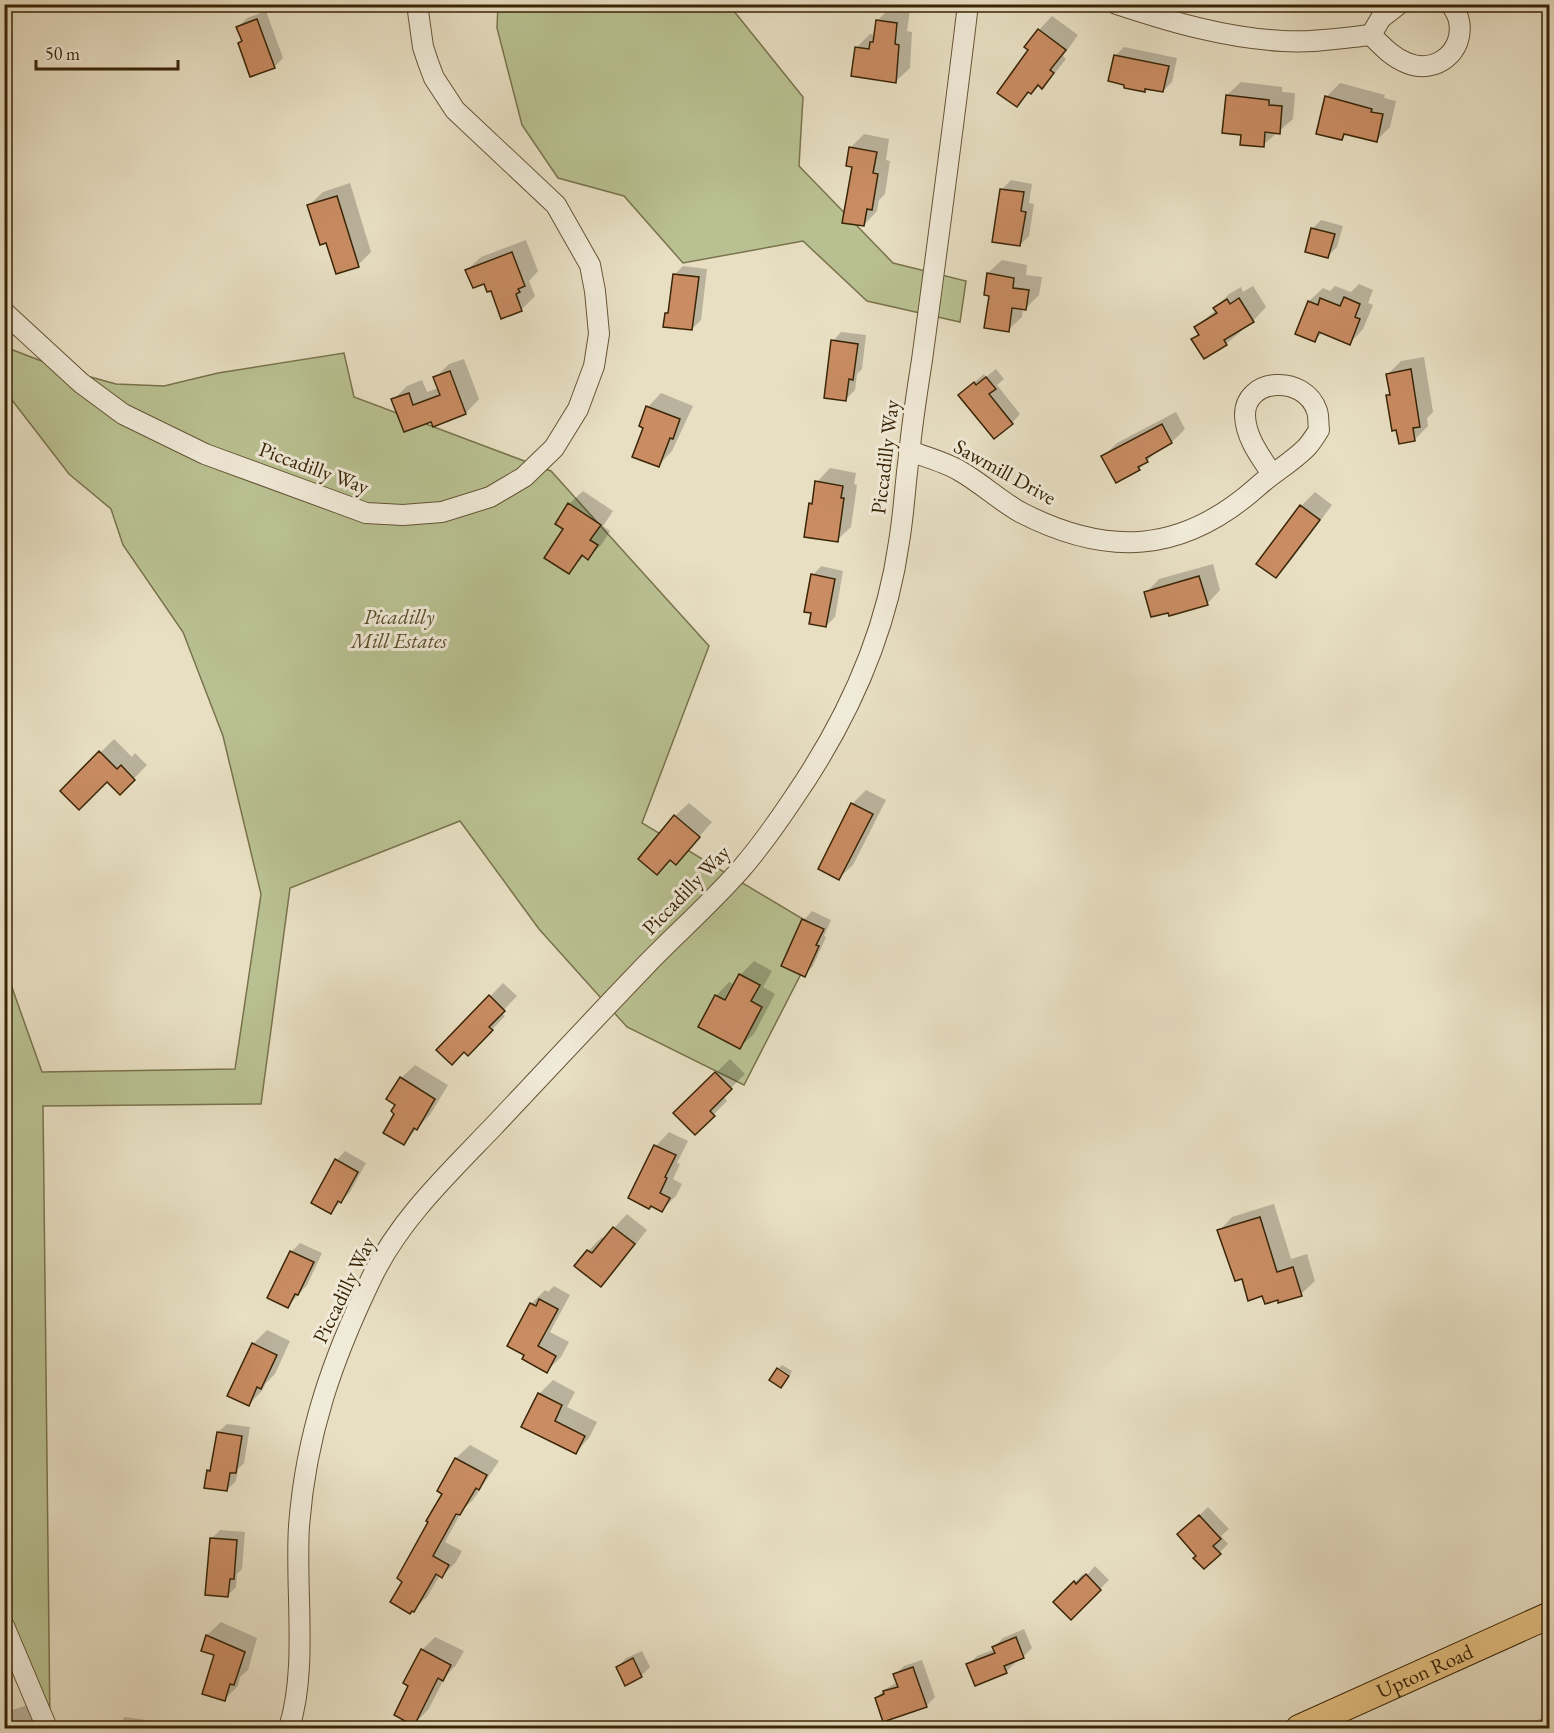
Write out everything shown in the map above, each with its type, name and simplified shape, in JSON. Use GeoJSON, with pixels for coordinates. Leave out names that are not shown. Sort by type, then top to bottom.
{"type":"FeatureCollection","features":[{"type":"Feature","properties":{"kind":"main road","name":"Upton Road"},"geometry":{"type":"LineString","coordinates":[[1299,1728],[1550,1615]]}},
{"type":"Feature","properties":{"kind":"street","name":"Piccadilly Way"},"geometry":{"type":"LineString","coordinates":[[4,312],[81,383],[123,414],[205,454],[366,513],[403,515],[442,512],[490,497],[524,477],[554,448],[578,409],[594,366],[599,334],[590,265],[556,205],[455,110],[431,70],[423,47],[417,4]]}},
{"type":"Feature","properties":{"kind":"street","name":"Piccadilly Way"},"geometry":{"type":"LineString","coordinates":[[289,1728],[298,1677],[299,1529],[307,1457],[322,1396],[346,1334],[375,1270],[406,1222],[453,1169],[642,969],[741,869],[811,774],[837,730],[863,676],[886,606],[899,545],[909,450],[954,128],[968,4]]}},
{"type":"Feature","properties":{"kind":"street"},"geometry":{"type":"LineString","coordinates":[[1117,4],[1170,22],[1212,32],[1284,41],[1371,35]]}},
{"type":"Feature","properties":{"kind":"street"},"geometry":{"type":"LineString","coordinates":[[1371,35],[1381,18],[1399,4]]}},
{"type":"Feature","properties":{"kind":"street"},"geometry":{"type":"LineString","coordinates":[[1371,35],[1390,55],[1409,64],[1426,67],[1443,61],[1454,51],[1460,39],[1459,19],[1451,4]]}},
{"type":"Feature","properties":{"kind":"street","name":"Sawmill Drive"},"geometry":{"type":"LineString","coordinates":[[909,450],[958,470],[1019,511],[1060,529],[1093,539],[1128,543],[1159,539],[1188,531],[1222,516],[1306,448],[1319,430],[1317,411],[1305,394],[1288,384],[1269,386],[1256,392],[1247,403],[1245,417],[1250,436],[1257,452],[1272,474]]}},
{"type":"Feature","properties":{"kind":"street"},"geometry":{"type":"LineString","coordinates":[[4,1626],[47,1728]]}},
{"type":"Feature","properties":{"kind":"green space"},"geometry":{"type":"Polygon","coordinates":[[[610,4],[612,7],[614,4],[729,5],[803,97],[799,166],[893,263],[966,281],[960,322],[867,301],[803,241],[683,263],[624,196],[558,178],[522,125],[497,28],[498,5],[610,4]]]}},
{"type":"Feature","properties":{"kind":"green space","name":"Picadilly Mill Estates"},"geometry":{"type":"Polygon","coordinates":[[[5,347],[65,370],[116,384],[164,386],[218,373],[344,353],[354,397],[551,471],[709,646],[642,823],[823,931],[744,1085],[627,1027],[539,929],[460,821],[290,888],[261,1104],[43,1106],[50,1728],[5,1626],[4,965],[42,1072],[235,1069],[261,894],[223,736],[183,632],[123,545],[111,509],[69,474],[5,391],[5,347]]]}},
{"type":"Feature","properties":{"kind":"building"},"geometry":{"type":"Polygon","coordinates":[[[257,19],[275,68],[250,77],[238,43],[242,41],[236,27],[257,19]]]}},
{"type":"Feature","properties":{"kind":"building"},"geometry":{"type":"Polygon","coordinates":[[[876,20],[897,23],[895,44],[899,45],[896,83],[851,76],[855,47],[869,49],[870,42],[873,42],[876,20]]]}},
{"type":"Feature","properties":{"kind":"building"},"geometry":{"type":"Polygon","coordinates":[[[1038,29],[1066,50],[1050,70],[1054,73],[1042,89],[1038,85],[1031,94],[1028,92],[1017,107],[997,93],[1028,50],[1024,47],[1038,29]]]}},
{"type":"Feature","properties":{"kind":"building"},"geometry":{"type":"Polygon","coordinates":[[[1114,55],[1169,66],[1163,92],[1145,89],[1145,92],[1124,88],[1124,85],[1108,81],[1114,55]]]}},
{"type":"Feature","properties":{"kind":"building"},"geometry":{"type":"Polygon","coordinates":[[[1226,95],[1269,100],[1269,105],[1282,106],[1280,134],[1265,132],[1264,147],[1240,145],[1241,135],[1222,133],[1226,95]]]}},
{"type":"Feature","properties":{"kind":"building"},"geometry":{"type":"Polygon","coordinates":[[[1325,96],[1383,114],[1377,142],[1344,134],[1342,140],[1316,134],[1325,96]]]}},
{"type":"Feature","properties":{"kind":"building"},"geometry":{"type":"Polygon","coordinates":[[[849,147],[877,152],[873,173],[878,174],[872,210],[867,209],[864,226],[842,223],[852,167],[846,166],[849,147]]]}},
{"type":"Feature","properties":{"kind":"building"},"geometry":{"type":"Polygon","coordinates":[[[1000,189],[1024,192],[1021,211],[1026,212],[1020,246],[992,242],[1000,189]]]}},
{"type":"Feature","properties":{"kind":"building"},"geometry":{"type":"Polygon","coordinates":[[[337,196],[359,267],[336,274],[326,243],[320,245],[307,205],[337,196]]]}},
{"type":"Feature","properties":{"kind":"building"},"geometry":{"type":"Polygon","coordinates":[[[1311,228],[1335,234],[1328,258],[1305,252],[1311,228]]]}},
{"type":"Feature","properties":{"kind":"building"},"geometry":{"type":"Polygon","coordinates":[[[512,252],[525,286],[518,289],[520,292],[516,294],[522,311],[501,319],[491,291],[487,292],[484,284],[473,288],[465,270],[512,252]]]}},
{"type":"Feature","properties":{"kind":"building"},"geometry":{"type":"Polygon","coordinates":[[[987,273],[1014,278],[1013,288],[1029,290],[1026,310],[1012,308],[1009,332],[984,328],[989,296],[984,295],[987,273]]]}},
{"type":"Feature","properties":{"kind":"building"},"geometry":{"type":"Polygon","coordinates":[[[673,274],[699,277],[692,330],[663,327],[665,313],[668,313],[673,274]]]}},
{"type":"Feature","properties":{"kind":"building"},"geometry":{"type":"Polygon","coordinates":[[[1344,297],[1360,304],[1355,317],[1360,319],[1350,345],[1319,332],[1315,342],[1295,334],[1308,301],[1318,305],[1320,298],[1340,306],[1344,297]]]}},
{"type":"Feature","properties":{"kind":"building"},"geometry":{"type":"Polygon","coordinates":[[[1239,298],[1254,322],[1224,340],[1227,345],[1204,359],[1191,339],[1199,335],[1194,327],[1217,313],[1213,308],[1227,299],[1230,304],[1239,298]]]}},
{"type":"Feature","properties":{"kind":"building"},"geometry":{"type":"Polygon","coordinates":[[[831,340],[858,344],[853,380],[849,379],[846,401],[824,398],[831,340]]]}},
{"type":"Feature","properties":{"kind":"building"},"geometry":{"type":"Polygon","coordinates":[[[1411,369],[1420,427],[1413,428],[1415,441],[1399,444],[1396,430],[1392,431],[1386,395],[1390,395],[1386,374],[1411,369]]]}},
{"type":"Feature","properties":{"kind":"building"},"geometry":{"type":"Polygon","coordinates":[[[450,371],[466,414],[433,427],[431,422],[404,432],[391,399],[409,393],[413,405],[440,395],[433,377],[450,371]]]}},
{"type":"Feature","properties":{"kind":"building"},"geometry":{"type":"Polygon","coordinates":[[[986,377],[996,389],[989,394],[1013,424],[994,439],[958,395],[974,382],[976,385],[986,377]]]}},
{"type":"Feature","properties":{"kind":"building"},"geometry":{"type":"Polygon","coordinates":[[[646,406],[680,419],[659,467],[632,457],[643,428],[639,426],[646,406]]]}},
{"type":"Feature","properties":{"kind":"building"},"geometry":{"type":"Polygon","coordinates":[[[1162,424],[1172,443],[1146,458],[1148,462],[1138,467],[1140,470],[1116,483],[1101,456],[1162,424]]]}},
{"type":"Feature","properties":{"kind":"building"},"geometry":{"type":"Polygon","coordinates":[[[815,481],[843,486],[841,498],[844,498],[838,542],[804,537],[815,481]]]}},
{"type":"Feature","properties":{"kind":"building"},"geometry":{"type":"Polygon","coordinates":[[[568,503],[601,525],[590,540],[598,545],[588,560],[582,555],[569,574],[544,558],[563,529],[555,524],[568,503]]]}},
{"type":"Feature","properties":{"kind":"building"},"geometry":{"type":"Polygon","coordinates":[[[1300,505],[1320,520],[1276,578],[1256,564],[1300,505]]]}},
{"type":"Feature","properties":{"kind":"building"},"geometry":{"type":"Polygon","coordinates":[[[811,574],[835,579],[826,627],[809,624],[811,613],[804,612],[811,574]]]}},
{"type":"Feature","properties":{"kind":"building"},"geometry":{"type":"Polygon","coordinates":[[[1199,576],[1208,605],[1169,616],[1168,613],[1151,617],[1144,592],[1199,576]]]}},
{"type":"Feature","properties":{"kind":"building"},"geometry":{"type":"Polygon","coordinates":[[[99,751],[117,769],[121,765],[135,780],[120,795],[107,782],[79,810],[60,791],[99,751]]]}},
{"type":"Feature","properties":{"kind":"building"},"geometry":{"type":"Polygon","coordinates":[[[851,803],[873,814],[839,880],[818,869],[851,803]]]}},
{"type":"Feature","properties":{"kind":"building"},"geometry":{"type":"Polygon","coordinates":[[[674,815],[700,837],[676,865],[670,860],[657,875],[638,859],[674,815]]]}},
{"type":"Feature","properties":{"kind":"building"},"geometry":{"type":"Polygon","coordinates":[[[802,919],[824,929],[805,977],[781,966],[802,919]]]}},
{"type":"Feature","properties":{"kind":"building"},"geometry":{"type":"Polygon","coordinates":[[[739,974],[760,985],[751,1001],[762,1007],[740,1049],[698,1027],[715,995],[725,1000],[739,974]]]}},
{"type":"Feature","properties":{"kind":"building"},"geometry":{"type":"Polygon","coordinates":[[[489,995],[505,1011],[489,1027],[493,1030],[468,1056],[464,1052],[452,1065],[436,1050],[489,995]]]}},
{"type":"Feature","properties":{"kind":"building"},"geometry":{"type":"Polygon","coordinates":[[[715,1072],[732,1089],[710,1111],[715,1116],[695,1135],[673,1113],[715,1072]]]}},
{"type":"Feature","properties":{"kind":"building"},"geometry":{"type":"Polygon","coordinates":[[[400,1077],[435,1099],[417,1130],[414,1128],[404,1145],[383,1133],[394,1114],[391,1111],[395,1105],[386,1099],[400,1077]]]}},
{"type":"Feature","properties":{"kind":"building"},"geometry":{"type":"Polygon","coordinates":[[[654,1145],[676,1155],[660,1193],[670,1198],[662,1212],[651,1206],[649,1209],[628,1198],[654,1145]]]}},
{"type":"Feature","properties":{"kind":"building"},"geometry":{"type":"Polygon","coordinates":[[[335,1159],[358,1172],[341,1203],[338,1201],[331,1214],[311,1203],[335,1159]]]}},
{"type":"Feature","properties":{"kind":"building"},"geometry":{"type":"Polygon","coordinates":[[[1260,1217],[1277,1272],[1293,1267],[1302,1296],[1278,1303],[1278,1300],[1265,1304],[1262,1296],[1248,1301],[1242,1279],[1235,1281],[1217,1230],[1260,1217]]]}},
{"type":"Feature","properties":{"kind":"building"},"geometry":{"type":"Polygon","coordinates":[[[613,1227],[635,1244],[601,1287],[574,1266],[587,1250],[592,1253],[613,1227]]]}},
{"type":"Feature","properties":{"kind":"building"},"geometry":{"type":"Polygon","coordinates":[[[290,1251],[314,1262],[298,1295],[295,1294],[288,1308],[267,1298],[290,1251]]]}},
{"type":"Feature","properties":{"kind":"building"},"geometry":{"type":"Polygon","coordinates":[[[539,1299],[558,1309],[538,1346],[556,1356],[547,1373],[522,1359],[524,1355],[507,1346],[530,1303],[536,1306],[539,1299]]]}},
{"type":"Feature","properties":{"kind":"building"},"geometry":{"type":"Polygon","coordinates":[[[252,1343],[277,1355],[261,1389],[257,1387],[249,1406],[227,1396],[252,1343]]]}},
{"type":"Feature","properties":{"kind":"building"},"geometry":{"type":"Polygon","coordinates":[[[777,1368],[789,1376],[781,1388],[769,1380],[777,1368]]]}},
{"type":"Feature","properties":{"kind":"building"},"geometry":{"type":"Polygon","coordinates":[[[538,1393],[562,1405],[555,1421],[585,1436],[576,1454],[521,1427],[538,1393]]]}},
{"type":"Feature","properties":{"kind":"building"},"geometry":{"type":"Polygon","coordinates":[[[217,1432],[242,1436],[236,1473],[230,1473],[227,1491],[204,1488],[207,1470],[210,1471],[217,1432]]]}},
{"type":"Feature","properties":{"kind":"building"},"geometry":{"type":"Polygon","coordinates":[[[455,1458],[487,1475],[479,1490],[476,1488],[460,1515],[456,1514],[433,1556],[449,1565],[442,1578],[436,1574],[414,1612],[410,1614],[390,1602],[402,1582],[397,1578],[442,1494],[437,1491],[455,1458]]]}},
{"type":"Feature","properties":{"kind":"building"},"geometry":{"type":"Polygon","coordinates":[[[1199,1515],[1221,1539],[1213,1546],[1221,1554],[1204,1569],[1193,1558],[1196,1556],[1177,1534],[1199,1515]]]}},
{"type":"Feature","properties":{"kind":"building"},"geometry":{"type":"Polygon","coordinates":[[[210,1538],[237,1540],[234,1579],[230,1579],[228,1597],[205,1595],[210,1538]]]}},
{"type":"Feature","properties":{"kind":"building"},"geometry":{"type":"Polygon","coordinates":[[[1086,1574],[1101,1590],[1071,1620],[1053,1602],[1074,1581],[1076,1584],[1086,1574]]]}},
{"type":"Feature","properties":{"kind":"building"},"geometry":{"type":"Polygon","coordinates":[[[206,1635],[245,1652],[234,1685],[230,1684],[225,1701],[202,1694],[214,1655],[201,1651],[206,1635]]]}},
{"type":"Feature","properties":{"kind":"building"},"geometry":{"type":"Polygon","coordinates":[[[1016,1637],[1024,1658],[1004,1666],[1007,1673],[975,1686],[966,1664],[995,1653],[992,1647],[1016,1637]]]}},
{"type":"Feature","properties":{"kind":"building"},"geometry":{"type":"Polygon","coordinates":[[[421,1649],[451,1665],[443,1681],[438,1678],[414,1726],[394,1715],[408,1686],[403,1683],[421,1649]]]}},
{"type":"Feature","properties":{"kind":"building"},"geometry":{"type":"Polygon","coordinates":[[[633,1658],[642,1677],[625,1686],[616,1667],[633,1658]]]}},
{"type":"Feature","properties":{"kind":"building"},"geometry":{"type":"Polygon","coordinates":[[[913,1667],[927,1707],[883,1722],[875,1698],[884,1694],[883,1691],[898,1687],[893,1674],[913,1667]]]}}]}
